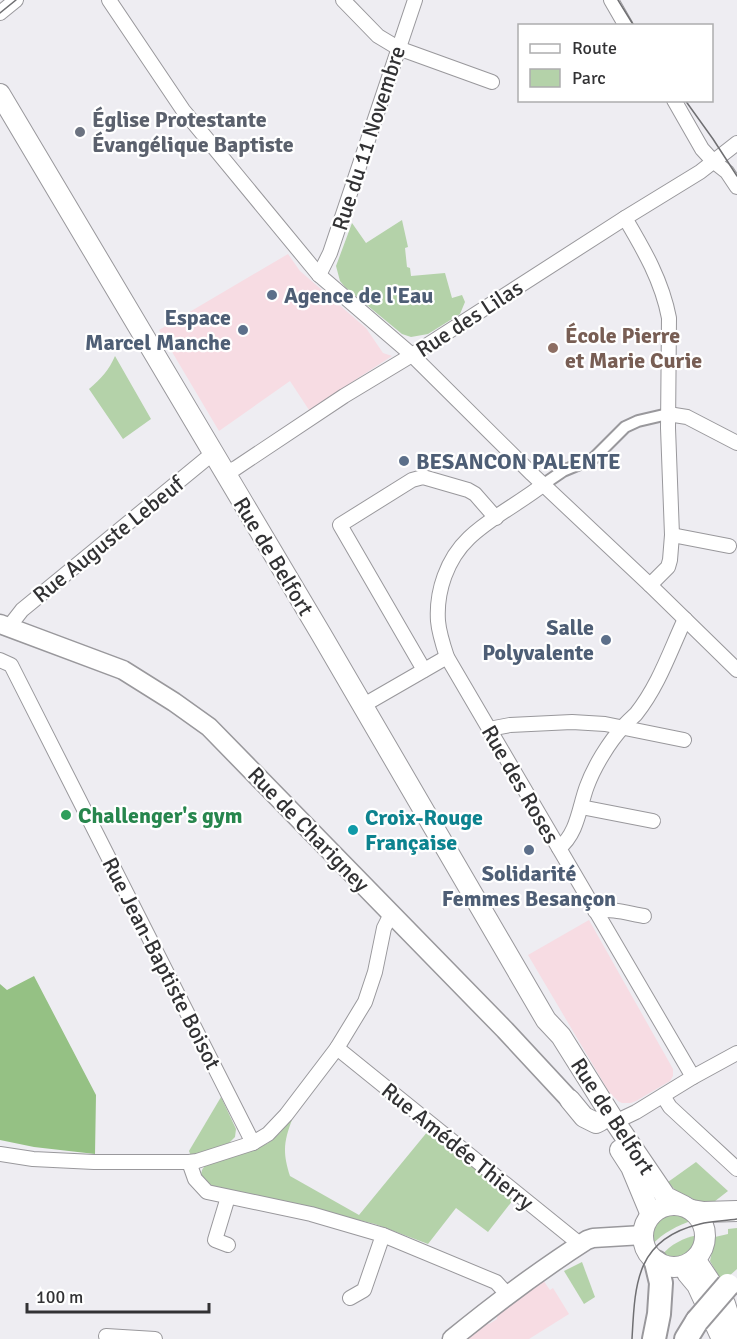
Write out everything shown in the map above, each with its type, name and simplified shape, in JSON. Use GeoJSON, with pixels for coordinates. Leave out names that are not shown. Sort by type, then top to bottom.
{"type":"FeatureCollection","features":[{"type":"Feature","properties":{"kind":"main road","name":"Rue de Belfort"},"geometry":{"type":"LineString","coordinates":[[0,94],[546,1020],[561,1036],[631,1167],[651,1215]]}},
{"type":"Feature","properties":{"kind":"main road","name":"Rue de Belfort"},"geometry":{"type":"LineString","coordinates":[[546,1020],[546,1030],[576,1096],[591,1095],[609,1124],[608,1122],[666,1197],[688,1208]]}},
{"type":"Feature","properties":{"kind":"main road"},"geometry":{"type":"LineString","coordinates":[[688,1208],[698,1216],[704,1229],[704,1244],[700,1252],[688,1263],[672,1267],[656,1262],[648,1256],[643,1235],[646,1221],[658,1209],[675,1204],[704,1212],[737,1211]]}},
{"type":"Feature","properties":{"kind":"main road"},"geometry":{"type":"LineString","coordinates":[[654,1339],[659,1314],[661,1283],[656,1262]]}},
{"type":"Feature","properties":{"kind":"main road"},"geometry":{"type":"LineString","coordinates":[[688,1263],[722,1339]]}},
{"type":"Feature","properties":{"kind":"main road"},"geometry":{"type":"LineString","coordinates":[[688,1263],[725,1304],[736,1339]]}},
{"type":"Feature","properties":{"kind":"main road"},"geometry":{"type":"LineString","coordinates":[[695,1332],[733,1286]]}},
{"type":"Feature","properties":{"kind":"street"},"geometry":{"type":"LineString","coordinates":[[0,13],[16,0]]}},
{"type":"Feature","properties":{"kind":"street"},"geometry":{"type":"LineString","coordinates":[[109,0],[183,111],[320,275],[412,355],[532,474],[737,670]]}},
{"type":"Feature","properties":{"kind":"street"},"geometry":{"type":"LineString","coordinates":[[343,0],[378,36],[398,48],[492,82]]}},
{"type":"Feature","properties":{"kind":"street","name":"Rue du 11 Novembre"},"geometry":{"type":"LineString","coordinates":[[320,275],[330,253],[415,0]]}},
{"type":"Feature","properties":{"kind":"street"},"geometry":{"type":"LineString","coordinates":[[611,0],[625,24]]}},
{"type":"Feature","properties":{"kind":"street"},"geometry":{"type":"LineString","coordinates":[[675,102],[702,149],[727,172],[737,187]]}},
{"type":"Feature","properties":{"kind":"street","name":"Rue des Lilas"},"geometry":{"type":"LineString","coordinates":[[225,474],[700,172],[737,143]]}},
{"type":"Feature","properties":{"kind":"street"},"geometry":{"type":"LineString","coordinates":[[625,218],[657,274],[666,300],[669,318],[668,428],[672,535],[668,567],[650,585]]}},
{"type":"Feature","properties":{"kind":"street"},"geometry":{"type":"LineString","coordinates":[[668,414],[687,417],[737,443]]}},
{"type":"Feature","properties":{"kind":"street","name":"Rue des Roses"},"geometry":{"type":"LineString","coordinates":[[668,414],[625,427],[594,458],[563,471],[470,537],[458,550],[443,580],[439,594],[438,620],[447,657],[693,1077]]}},
{"type":"Feature","properties":{"kind":"street","name":"Rue Auguste Lebeuf"},"geometry":{"type":"LineString","coordinates":[[4,626],[212,454]]}},
{"type":"Feature","properties":{"kind":"street"},"geometry":{"type":"LineString","coordinates":[[424,670],[340,525],[419,477],[468,490],[475,494],[496,518]]}},
{"type":"Feature","properties":{"kind":"street"},"geometry":{"type":"LineString","coordinates":[[672,535],[729,546]]}},
{"type":"Feature","properties":{"kind":"street"},"geometry":{"type":"LineString","coordinates":[[558,848],[567,842],[597,764],[621,728],[636,714],[657,681],[685,619]]}},
{"type":"Feature","properties":{"kind":"street","name":"Rue de Charigney"},"geometry":{"type":"LineString","coordinates":[[4,626],[123,670],[209,727],[505,1030],[576,1096]]}},
{"type":"Feature","properties":{"kind":"street"},"geometry":{"type":"LineString","coordinates":[[362,706],[447,657]]}},
{"type":"Feature","properties":{"kind":"street","name":"Rue Jean-Baptiste Boisot"},"geometry":{"type":"LineString","coordinates":[[0,660],[11,665],[253,1143]]}},
{"type":"Feature","properties":{"kind":"street"},"geometry":{"type":"LineString","coordinates":[[489,729],[510,725],[572,722],[605,724],[684,740]]}},
{"type":"Feature","properties":{"kind":"street"},"geometry":{"type":"LineString","coordinates":[[581,807],[653,822]]}},
{"type":"Feature","properties":{"kind":"street"},"geometry":{"type":"LineString","coordinates":[[595,911],[605,909],[644,916]]}},
{"type":"Feature","properties":{"kind":"street"},"geometry":{"type":"LineString","coordinates":[[0,1154],[33,1159],[94,1162],[189,1162],[253,1143],[268,1134],[286,1115],[337,1048],[365,1002],[375,972],[384,928],[392,915]]}},
{"type":"Feature","properties":{"kind":"street","name":"Rue Amédée Thierry"},"geometry":{"type":"LineString","coordinates":[[337,1048],[576,1241],[578,1246]]}},
{"type":"Feature","properties":{"kind":"street"},"geometry":{"type":"LineString","coordinates":[[608,1122],[636,1112],[737,1053]]}},
{"type":"Feature","properties":{"kind":"street"},"geometry":{"type":"LineString","coordinates":[[663,1096],[670,1107],[737,1169]]}},
{"type":"Feature","properties":{"kind":"street"},"geometry":{"type":"LineString","coordinates":[[189,1162],[195,1179],[207,1192],[311,1214],[383,1235],[496,1282],[507,1294]]}},
{"type":"Feature","properties":{"kind":"street"},"geometry":{"type":"LineString","coordinates":[[228,1197],[215,1240],[228,1245]]}},
{"type":"Feature","properties":{"kind":"street"},"geometry":{"type":"LineString","coordinates":[[350,1298],[364,1290],[383,1235]]}},
{"type":"Feature","properties":{"kind":"street"},"geometry":{"type":"LineString","coordinates":[[452,1339],[507,1294],[587,1240],[643,1235]]}},
{"type":"Feature","properties":{"kind":"street"},"geometry":{"type":"LineString","coordinates":[[106,1336],[155,1339]]}},
{"type":"Feature","properties":{"kind":"shaded area"},"geometry":{"type":"Polygon","coordinates":[[[288,254],[300,271],[366,328],[383,353],[392,356],[309,410],[290,381],[219,431],[159,330],[288,254]]]}},
{"type":"Feature","properties":{"kind":"shaded area"},"geometry":{"type":"Polygon","coordinates":[[[589,920],[673,1069],[670,1081],[631,1103],[618,1101],[609,1092],[528,955],[589,920]]]}},
{"type":"Feature","properties":{"kind":"shaded area"},"geometry":{"type":"Polygon","coordinates":[[[543,1280],[550,1290],[553,1288],[569,1314],[529,1339],[463,1339],[484,1323],[489,1324],[497,1319],[497,1313],[543,1280]]]}},
{"type":"Feature","properties":{"kind":"green space"},"geometry":{"type":"Polygon","coordinates":[[[402,220],[408,247],[405,248],[407,267],[410,268],[411,276],[445,273],[452,298],[462,295],[465,302],[460,314],[428,334],[411,337],[402,334],[345,287],[340,281],[336,266],[352,223],[366,243],[402,220]]]}},
{"type":"Feature","properties":{"kind":"green space"},"geometry":{"type":"Polygon","coordinates":[[[115,356],[151,419],[123,439],[89,389],[104,374],[115,356]]]}},
{"type":"Feature","properties":{"kind":"green space"},"geometry":{"type":"Polygon","coordinates":[[[34,976],[96,1095],[95,1154],[34,1147],[0,1140],[0,984],[7,990],[34,976]]]}},
{"type":"Feature","properties":{"kind":"green space"},"geometry":{"type":"Polygon","coordinates":[[[221,1097],[236,1129],[235,1137],[229,1143],[191,1156],[189,1151],[221,1097]]]}},
{"type":"Feature","properties":{"kind":"green space"},"geometry":{"type":"Polygon","coordinates":[[[293,1117],[285,1146],[290,1176],[359,1215],[428,1131],[513,1200],[488,1232],[456,1208],[428,1244],[375,1224],[213,1186],[207,1183],[201,1175],[203,1168],[211,1162],[255,1149],[271,1141],[293,1117]]]}},
{"type":"Feature","properties":{"kind":"green space"},"geometry":{"type":"Polygon","coordinates":[[[696,1162],[728,1191],[710,1205],[703,1205],[678,1193],[668,1182],[696,1162]]]}},
{"type":"Feature","properties":{"kind":"green space"},"geometry":{"type":"Polygon","coordinates":[[[669,1212],[682,1213],[693,1220],[666,1233],[652,1245],[653,1225],[669,1212]]]}},
{"type":"Feature","properties":{"kind":"green space"},"geometry":{"type":"Polygon","coordinates":[[[737,1228],[737,1269],[721,1280],[710,1261],[715,1237],[728,1234],[728,1229],[737,1228]]]}},
{"type":"Feature","properties":{"kind":"green space"},"geometry":{"type":"Polygon","coordinates":[[[698,1235],[694,1249],[686,1257],[675,1259],[661,1256],[678,1242],[698,1235]]]}},
{"type":"Feature","properties":{"kind":"green space"},"geometry":{"type":"Polygon","coordinates":[[[582,1262],[595,1297],[584,1304],[564,1271],[582,1262]]]}},
{"type":"Feature","properties":{"kind":"tram line"},"geometry":{"type":"LineString","coordinates":[[0,13],[16,0]]}},
{"type":"Feature","properties":{"kind":"tram line"},"geometry":{"type":"LineString","coordinates":[[618,0],[633,24]]}},
{"type":"Feature","properties":{"kind":"tram line"},"geometry":{"type":"LineString","coordinates":[[686,102],[737,176]]}},
{"type":"Feature","properties":{"kind":"tram line"},"geometry":{"type":"LineString","coordinates":[[632,1339],[638,1282],[651,1252],[663,1240],[679,1231],[705,1223],[737,1219]]}},
{"type":"Feature","properties":{"kind":"place","name":"Église Protestante Évangélique Baptiste"},"geometry":{"type":"Point","coordinates":[80,132]}},
{"type":"Feature","properties":{"kind":"place","name":"Agence de l'Eau"},"geometry":{"type":"Point","coordinates":[272,295]}},
{"type":"Feature","properties":{"kind":"place","name":"Espace Marcel Manche"},"geometry":{"type":"Point","coordinates":[243,330]}},
{"type":"Feature","properties":{"kind":"place","name":"École Pierre et Marie Curie"},"geometry":{"type":"Point","coordinates":[553,348]}},
{"type":"Feature","properties":{"kind":"place","name":"BESANCON PALENTE"},"geometry":{"type":"Point","coordinates":[404,461]}},
{"type":"Feature","properties":{"kind":"place","name":"Salle Polyvalente"},"geometry":{"type":"Point","coordinates":[606,640]}},
{"type":"Feature","properties":{"kind":"place","name":"Challenger's gym"},"geometry":{"type":"Point","coordinates":[66,815]}},
{"type":"Feature","properties":{"kind":"place","name":"Croix-Rouge Française"},"geometry":{"type":"Point","coordinates":[353,830]}},
{"type":"Feature","properties":{"kind":"place","name":"Solidarité Femmes Besançon"},"geometry":{"type":"Point","coordinates":[529,850]}}]}
